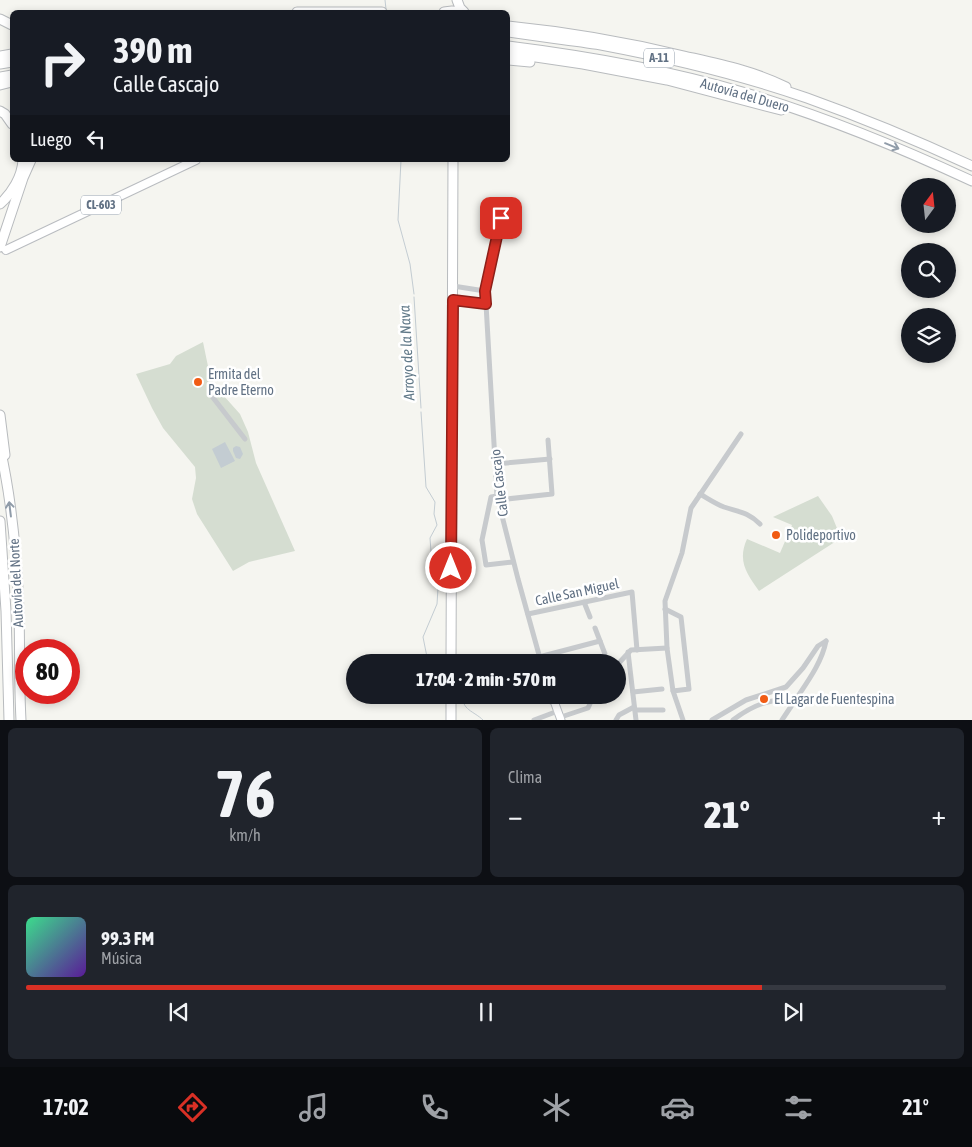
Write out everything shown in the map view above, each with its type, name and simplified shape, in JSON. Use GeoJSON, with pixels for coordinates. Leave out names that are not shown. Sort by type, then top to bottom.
{"type":"FeatureCollection","features":[{"type":"Feature","properties":{"kind":"highway"},"geometry":{"type":"LineString","coordinates":[[510,20],[612,34],[679,48],[706,60]]}},
{"type":"Feature","properties":{"kind":"highway"},"geometry":{"type":"LineString","coordinates":[[510,26],[562,31],[706,60],[771,80],[810,99]]}},
{"type":"Feature","properties":{"kind":"highway","name":"Autovía del Duero"},"geometry":{"type":"LineString","coordinates":[[510,32],[600,45],[674,61],[747,80],[837,109],[905,135],[972,166]]}},
{"type":"Feature","properties":{"kind":"highway","name":"Autovía del Duero"},"geometry":{"type":"LineString","coordinates":[[510,46],[582,56],[672,74],[745,93],[846,128],[927,160],[972,181]]}},
{"type":"Feature","properties":{"kind":"highway"},"geometry":{"type":"LineString","coordinates":[[510,53],[583,64],[676,82],[765,106],[803,112]]}},
{"type":"Feature","properties":{"kind":"highway"},"geometry":{"type":"LineString","coordinates":[[510,60],[533,62],[648,81],[676,82]]}},
{"type":"Feature","properties":{"kind":"highway"},"geometry":{"type":"LineString","coordinates":[[0,111],[10,121]]}},
{"type":"Feature","properties":{"kind":"highway"},"geometry":{"type":"LineString","coordinates":[[0,204],[10,196],[17,182],[22,162]]}},
{"type":"Feature","properties":{"kind":"highway"},"geometry":{"type":"LineString","coordinates":[[3,249],[23,178],[31,162]]}},
{"type":"Feature","properties":{"kind":"highway"},"geometry":{"type":"LineString","coordinates":[[453,162],[454,654]]}},
{"type":"Feature","properties":{"kind":"highway"},"geometry":{"type":"LineString","coordinates":[[0,415],[6,475]]}},
{"type":"Feature","properties":{"kind":"highway","name":"Autovía del Norte"},"geometry":{"type":"LineString","coordinates":[[0,448],[6,475],[13,531],[19,610],[21,720]]}},
{"type":"Feature","properties":{"kind":"highway","name":"Autovía del Norte"},"geometry":{"type":"LineString","coordinates":[[0,521],[6,611],[9,720]]}},
{"type":"Feature","properties":{"kind":"highway"},"geometry":{"type":"LineString","coordinates":[[451,704],[451,720]]}},
{"type":"Feature","properties":{"kind":"main road","name":"CL-603"},"geometry":{"type":"LineString","coordinates":[[3,249],[192,162]]}},
{"type":"Feature","properties":{"kind":"main road"},"geometry":{"type":"LineString","coordinates":[[556,704],[561,717]]}},
{"type":"Feature","properties":{"kind":"street","name":"Calle Cascajo"},"geometry":{"type":"LineString","coordinates":[[501,218],[485,291],[495,464],[498,498],[513,562],[538,654]]}},
{"type":"Feature","properties":{"kind":"street"},"geometry":{"type":"LineString","coordinates":[[452,286],[485,291]]}},
{"type":"Feature","properties":{"kind":"street"},"geometry":{"type":"LineString","coordinates":[[453,300],[486,304]]}},
{"type":"Feature","properties":{"kind":"street"},"geometry":{"type":"LineString","coordinates":[[211,394],[246,439]]}},
{"type":"Feature","properties":{"kind":"street"},"geometry":{"type":"LineString","coordinates":[[684,720],[673,691],[667,648],[666,596],[682,553],[689,514],[700,494],[741,434]]}},
{"type":"Feature","properties":{"kind":"street"},"geometry":{"type":"LineString","coordinates":[[513,562],[486,565],[482,540],[491,497],[552,494],[548,440]]}},
{"type":"Feature","properties":{"kind":"street"},"geometry":{"type":"LineString","coordinates":[[495,464],[550,459]]}},
{"type":"Feature","properties":{"kind":"street"},"geometry":{"type":"LineString","coordinates":[[700,494],[724,507],[737,510],[760,524]]}},
{"type":"Feature","properties":{"kind":"street","name":"Calle San Miguel"},"geometry":{"type":"LineString","coordinates":[[528,614],[632,592],[637,650]]}},
{"type":"Feature","properties":{"kind":"street"},"geometry":{"type":"LineString","coordinates":[[584,602],[590,617]]}},
{"type":"Feature","properties":{"kind":"street"},"geometry":{"type":"LineString","coordinates":[[665,609],[681,617],[689,689],[673,691]]}},
{"type":"Feature","properties":{"kind":"street"},"geometry":{"type":"LineString","coordinates":[[665,620],[677,614]]}},
{"type":"Feature","properties":{"kind":"street"},"geometry":{"type":"LineString","coordinates":[[595,628],[605,654]]}},
{"type":"Feature","properties":{"kind":"street","name":"Calle Cascajo"},"geometry":{"type":"LineString","coordinates":[[559,654],[600,641]]}},
{"type":"Feature","properties":{"kind":"street"},"geometry":{"type":"LineString","coordinates":[[712,720],[746,700],[786,687],[804,668],[818,646],[826,641],[825,650],[808,681],[782,720]]}},
{"type":"Feature","properties":{"kind":"street"},"geometry":{"type":"LineString","coordinates":[[626,654],[637,650],[667,648]]}},
{"type":"Feature","properties":{"kind":"street"},"geometry":{"type":"LineString","coordinates":[[628,652],[636,720]]}},
{"type":"Feature","properties":{"kind":"street"},"geometry":{"type":"LineString","coordinates":[[633,692],[662,689]]}},
{"type":"Feature","properties":{"kind":"street"},"geometry":{"type":"LineString","coordinates":[[733,720],[754,706],[782,699],[796,699]]}},
{"type":"Feature","properties":{"kind":"street"},"geometry":{"type":"LineString","coordinates":[[534,720],[561,717],[588,708],[590,704]]}},
{"type":"Feature","properties":{"kind":"street"},"geometry":{"type":"LineString","coordinates":[[618,718],[635,708],[663,710]]}},
{"type":"Feature","properties":{"kind":"shaded area"},"geometry":{"type":"Polygon","coordinates":[[[203,342],[210,376],[215,386],[240,414],[248,432],[256,463],[295,551],[249,562],[233,571],[197,514],[192,499],[196,478],[195,467],[163,428],[136,374],[170,364],[176,356],[203,342]]]}},
{"type":"Feature","properties":{"kind":"shaded area"},"geometry":{"type":"Polygon","coordinates":[[[225,442],[235,461],[221,468],[212,449],[225,442]]]}},
{"type":"Feature","properties":{"kind":"shaded area"},"geometry":{"type":"Polygon","coordinates":[[[236,446],[240,447],[243,454],[240,459],[236,458],[233,451],[233,448],[236,446]]]}},
{"type":"Feature","properties":{"kind":"shaded area"},"geometry":{"type":"Polygon","coordinates":[[[818,496],[832,516],[841,538],[759,591],[747,573],[743,561],[744,547],[747,539],[780,553],[792,525],[773,517],[818,496]]]}},
{"type":"Feature","properties":{"kind":"waterway","name":"Arroyo de la Nava"},"geometry":{"type":"LineString","coordinates":[[385,0],[386,9]]}},
{"type":"Feature","properties":{"kind":"waterway","name":"Arroyo de la Nava"},"geometry":{"type":"LineString","coordinates":[[401,162],[398,220],[410,264],[414,294]]}},
{"type":"Feature","properties":{"kind":"waterway","name":"Arroyo de la Nava"},"geometry":{"type":"LineString","coordinates":[[414,297],[421,408]]}},
{"type":"Feature","properties":{"kind":"waterway","name":"Arroyo de la Nava"},"geometry":{"type":"LineString","coordinates":[[421,412],[426,487],[435,502],[434,514],[437,525],[430,538],[432,565],[438,588],[437,604],[423,637],[426,654]]}},
{"type":"Feature","properties":{"kind":"waterway","name":"Arroyo de la Nava"},"geometry":{"type":"LineString","coordinates":[[464,704],[483,720]]}},
{"type":"Feature","properties":{"kind":"place","name":"Ermita del Padre Eterno"},"geometry":{"type":"Point","coordinates":[198,382]}},
{"type":"Feature","properties":{"kind":"place","name":"Polideportivo"},"geometry":{"type":"Point","coordinates":[776,535]}},
{"type":"Feature","properties":{"kind":"place","name":"El Lagar de Fuentespina"},"geometry":{"type":"Point","coordinates":[764,699]}},
{"type":"Feature","properties":{"kind":"route"},"geometry":{"type":"LineString","coordinates":[[451,568],[453,300],[486,304],[485,291],[501,218]]}}]}
